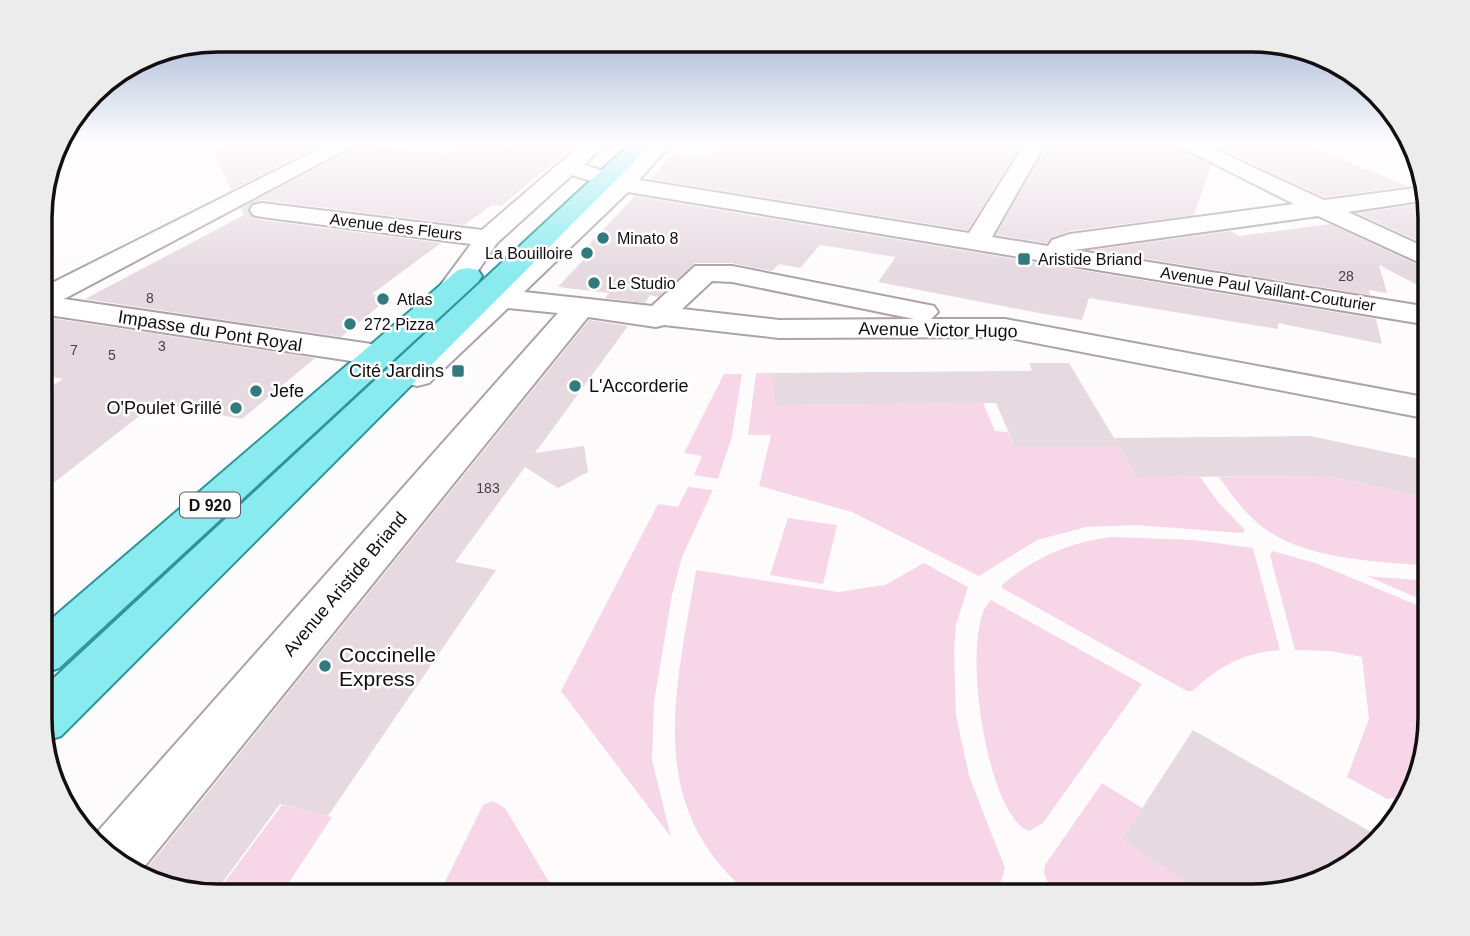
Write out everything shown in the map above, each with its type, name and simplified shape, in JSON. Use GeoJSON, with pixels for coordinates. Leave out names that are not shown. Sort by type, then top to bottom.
{"type":"FeatureCollection","features":[{"type":"Feature","properties":{"kind":"main road","name":"D 920"},"geometry":{"type":"LineString","coordinates":[[52,646],[448,294],[583,186]]}},
{"type":"Feature","properties":{"kind":"main road","name":"D 920"},"geometry":{"type":"LineString","coordinates":[[52,711],[355,419],[492,298],[587,186]]}},
{"type":"Feature","properties":{"kind":"street"},"geometry":{"type":"LineString","coordinates":[[52,294],[264,186]]}},
{"type":"Feature","properties":{"kind":"street"},"geometry":{"type":"LineString","coordinates":[[448,294],[488,238],[578,186]]}},
{"type":"Feature","properties":{"kind":"street","name":"Avenue Paul Vaillant-Couturier"},"geometry":{"type":"LineString","coordinates":[[652,186],[1417,314]]}},
{"type":"Feature","properties":{"kind":"street"},"geometry":{"type":"LineString","coordinates":[[977,241],[1010,186]]}},
{"type":"Feature","properties":{"kind":"street"},"geometry":{"type":"LineString","coordinates":[[1275,186],[1417,253]]}},
{"type":"Feature","properties":{"kind":"street"},"geometry":{"type":"LineString","coordinates":[[1045,252],[1070,242],[1416,195]]}},
{"type":"Feature","properties":{"kind":"street","name":"Avenue des Fleurs"},"geometry":{"type":"LineString","coordinates":[[262,210],[488,238]]}},
{"type":"Feature","properties":{"kind":"street"},"geometry":{"type":"LineString","coordinates":[[656,318],[705,272],[732,274],[1005,328]]}},
{"type":"Feature","properties":{"kind":"street","name":"Avenue Victor Hugo"},"geometry":{"type":"LineString","coordinates":[[492,298],[656,318],[779,329],[1005,328],[1417,407]]}},
{"type":"Feature","properties":{"kind":"street","name":"Impasse du Pont Royal"},"geometry":{"type":"LineString","coordinates":[[52,306],[378,355]]}},
{"type":"Feature","properties":{"kind":"street","name":"Avenue Aristide Briand"},"geometry":{"type":"LineString","coordinates":[[120,851],[578,309]]}},
{"type":"Feature","properties":{"kind":"shaded area"},"geometry":{"type":"Polygon","coordinates":[[[756,373],[772,373],[776,405],[983,403],[995,431],[1008,432],[1015,447],[1119,447],[1137,477],[1200,477],[1219,503],[1245,530],[1242,533],[1135,525],[1086,527],[1037,540],[979,576],[852,512],[759,486],[771,435],[748,435],[756,373]]]}},
{"type":"Feature","properties":{"kind":"shaded area"},"geometry":{"type":"Polygon","coordinates":[[[724,374],[742,374],[732,436],[718,479],[694,475],[702,456],[684,453],[724,374]]]}},
{"type":"Feature","properties":{"kind":"shaded area"},"geometry":{"type":"Polygon","coordinates":[[[1327,476],[1417,495],[1417,565],[1320,553],[1279,538],[1243,509],[1219,477],[1327,476]]]}},
{"type":"Feature","properties":{"kind":"shaded area"},"geometry":{"type":"Polygon","coordinates":[[[688,487],[713,490],[682,557],[672,595],[654,702],[652,760],[671,837],[561,691],[658,504],[678,507],[688,487]]]}},
{"type":"Feature","properties":{"kind":"shaded area"},"geometry":{"type":"Polygon","coordinates":[[[788,518],[837,525],[823,584],[770,575],[788,518]]]}},
{"type":"Feature","properties":{"kind":"shaded area"},"geometry":{"type":"Polygon","coordinates":[[[1111,537],[1194,540],[1253,548],[1280,650],[1255,654],[1232,662],[1193,691],[1187,691],[1002,588],[1014,575],[1039,559],[1066,547],[1111,537]]]}},
{"type":"Feature","properties":{"kind":"shaded area"},"geometry":{"type":"Polygon","coordinates":[[[1273,551],[1318,564],[1417,605],[1417,728],[1409,771],[1396,798],[1387,799],[1347,777],[1369,719],[1362,657],[1331,651],[1295,650],[1270,555],[1273,551]]]}},
{"type":"Feature","properties":{"kind":"shaded area"},"geometry":{"type":"Polygon","coordinates":[[[924,563],[968,587],[956,625],[956,715],[969,776],[1005,868],[1001,881],[998,883],[740,884],[717,861],[694,824],[681,785],[675,745],[681,659],[696,570],[838,592],[885,585],[924,563]]]}},
{"type":"Feature","properties":{"kind":"shaded area"},"geometry":{"type":"Polygon","coordinates":[[[1367,576],[1417,580],[1417,598],[1367,576]]]}},
{"type":"Feature","properties":{"kind":"shaded area"},"geometry":{"type":"Polygon","coordinates":[[[991,600],[1142,684],[1043,823],[1029,831],[1014,818],[1000,793],[989,759],[982,721],[977,682],[977,646],[981,618],[991,600]]]}},
{"type":"Feature","properties":{"kind":"shaded area"},"geometry":{"type":"Polygon","coordinates":[[[1102,783],[1142,808],[1122,839],[1189,883],[1048,883],[1044,873],[1045,865],[1102,783]]]}},
{"type":"Feature","properties":{"kind":"shaded area"},"geometry":{"type":"Polygon","coordinates":[[[493,801],[505,808],[548,884],[444,884],[483,805],[493,801]]]}},
{"type":"Feature","properties":{"kind":"shaded area"},"geometry":{"type":"Polygon","coordinates":[[[282,805],[332,817],[288,884],[223,884],[282,805]]]}},
{"type":"Feature","properties":{"kind":"building"},"geometry":{"type":"Polygon","coordinates":[[[283,186],[526,186],[501,206],[492,205],[464,225],[262,200],[251,204],[248,209],[251,216],[262,220],[441,243],[372,294],[390,297],[341,337],[85,299],[244,215],[241,208],[283,186]]]}},
{"type":"Feature","properties":{"kind":"building"},"geometry":{"type":"Polygon","coordinates":[[[692,186],[996,186],[968,230],[692,186]]]}},
{"type":"Feature","properties":{"kind":"building"},"geometry":{"type":"Polygon","coordinates":[[[1024,186],[1204,186],[1194,215],[1070,231],[1051,238],[1047,243],[996,235],[1024,186]]]}},
{"type":"Feature","properties":{"kind":"building"},"geometry":{"type":"Polygon","coordinates":[[[1300,186],[1408,186],[1324,197],[1300,186]]]}},
{"type":"Feature","properties":{"kind":"building"},"geometry":{"type":"Polygon","coordinates":[[[635,196],[1376,319],[1382,344],[1278,323],[1278,329],[1089,298],[1082,320],[1039,313],[878,282],[896,257],[820,245],[800,268],[779,264],[772,271],[732,263],[695,263],[658,297],[650,295],[645,303],[605,298],[609,293],[558,287],[586,257],[578,256],[635,196]]]}},
{"type":"Feature","properties":{"kind":"building"},"geometry":{"type":"Polygon","coordinates":[[[1417,204],[1417,240],[1357,213],[1417,204]]]}},
{"type":"Feature","properties":{"kind":"building"},"geometry":{"type":"Polygon","coordinates":[[[1330,224],[1417,264],[1417,285],[1379,265],[1387,293],[1369,290],[1370,295],[1092,250],[1230,231],[1239,236],[1330,224]]]}},
{"type":"Feature","properties":{"kind":"building"},"geometry":{"type":"Polygon","coordinates":[[[52,318],[315,358],[242,419],[156,403],[52,484],[52,386],[63,379],[52,377],[52,318]]]}},
{"type":"Feature","properties":{"kind":"building"},"geometry":{"type":"Polygon","coordinates":[[[589,320],[628,326],[535,453],[584,446],[588,472],[558,488],[525,467],[455,562],[496,570],[328,816],[280,804],[221,884],[186,880],[148,867],[589,320]]]}},
{"type":"Feature","properties":{"kind":"building"},"geometry":{"type":"Polygon","coordinates":[[[1029,363],[1069,363],[1114,438],[1310,436],[1417,458],[1417,495],[1327,476],[1137,477],[1119,447],[1015,447],[996,403],[775,405],[772,373],[1032,371],[1029,363]]]}},
{"type":"Feature","properties":{"kind":"building"},"geometry":{"type":"Polygon","coordinates":[[[1193,730],[1371,832],[1352,849],[1325,866],[1305,875],[1262,883],[1189,883],[1122,839],[1193,730]]]}},
{"type":"Feature","properties":{"kind":"place","name":"Minato 8"},"geometry":{"type":"Point","coordinates":[603,238]}},
{"type":"Feature","properties":{"kind":"place","name":"La Bouilloire"},"geometry":{"type":"Point","coordinates":[587,253]}},
{"type":"Feature","properties":{"kind":"place","name":"Aristide Briand"},"geometry":{"type":"Point","coordinates":[1024,259]}},
{"type":"Feature","properties":{"kind":"place","name":"Le Studio"},"geometry":{"type":"Point","coordinates":[594,283]}},
{"type":"Feature","properties":{"kind":"place","name":"Atlas"},"geometry":{"type":"Point","coordinates":[383,299]}},
{"type":"Feature","properties":{"kind":"place","name":"272 Pizza"},"geometry":{"type":"Point","coordinates":[350,324]}},
{"type":"Feature","properties":{"kind":"place","name":"Cité Jardins"},"geometry":{"type":"Point","coordinates":[458,371]}},
{"type":"Feature","properties":{"kind":"place","name":"L'Accorderie"},"geometry":{"type":"Point","coordinates":[575,386]}},
{"type":"Feature","properties":{"kind":"place","name":"Jefe"},"geometry":{"type":"Point","coordinates":[256,391]}},
{"type":"Feature","properties":{"kind":"place","name":"O'Poulet Grillé"},"geometry":{"type":"Point","coordinates":[236,408]}},
{"type":"Feature","properties":{"kind":"place","name":"Coccinelle Express"},"geometry":{"type":"Point","coordinates":[325,666]}}]}
